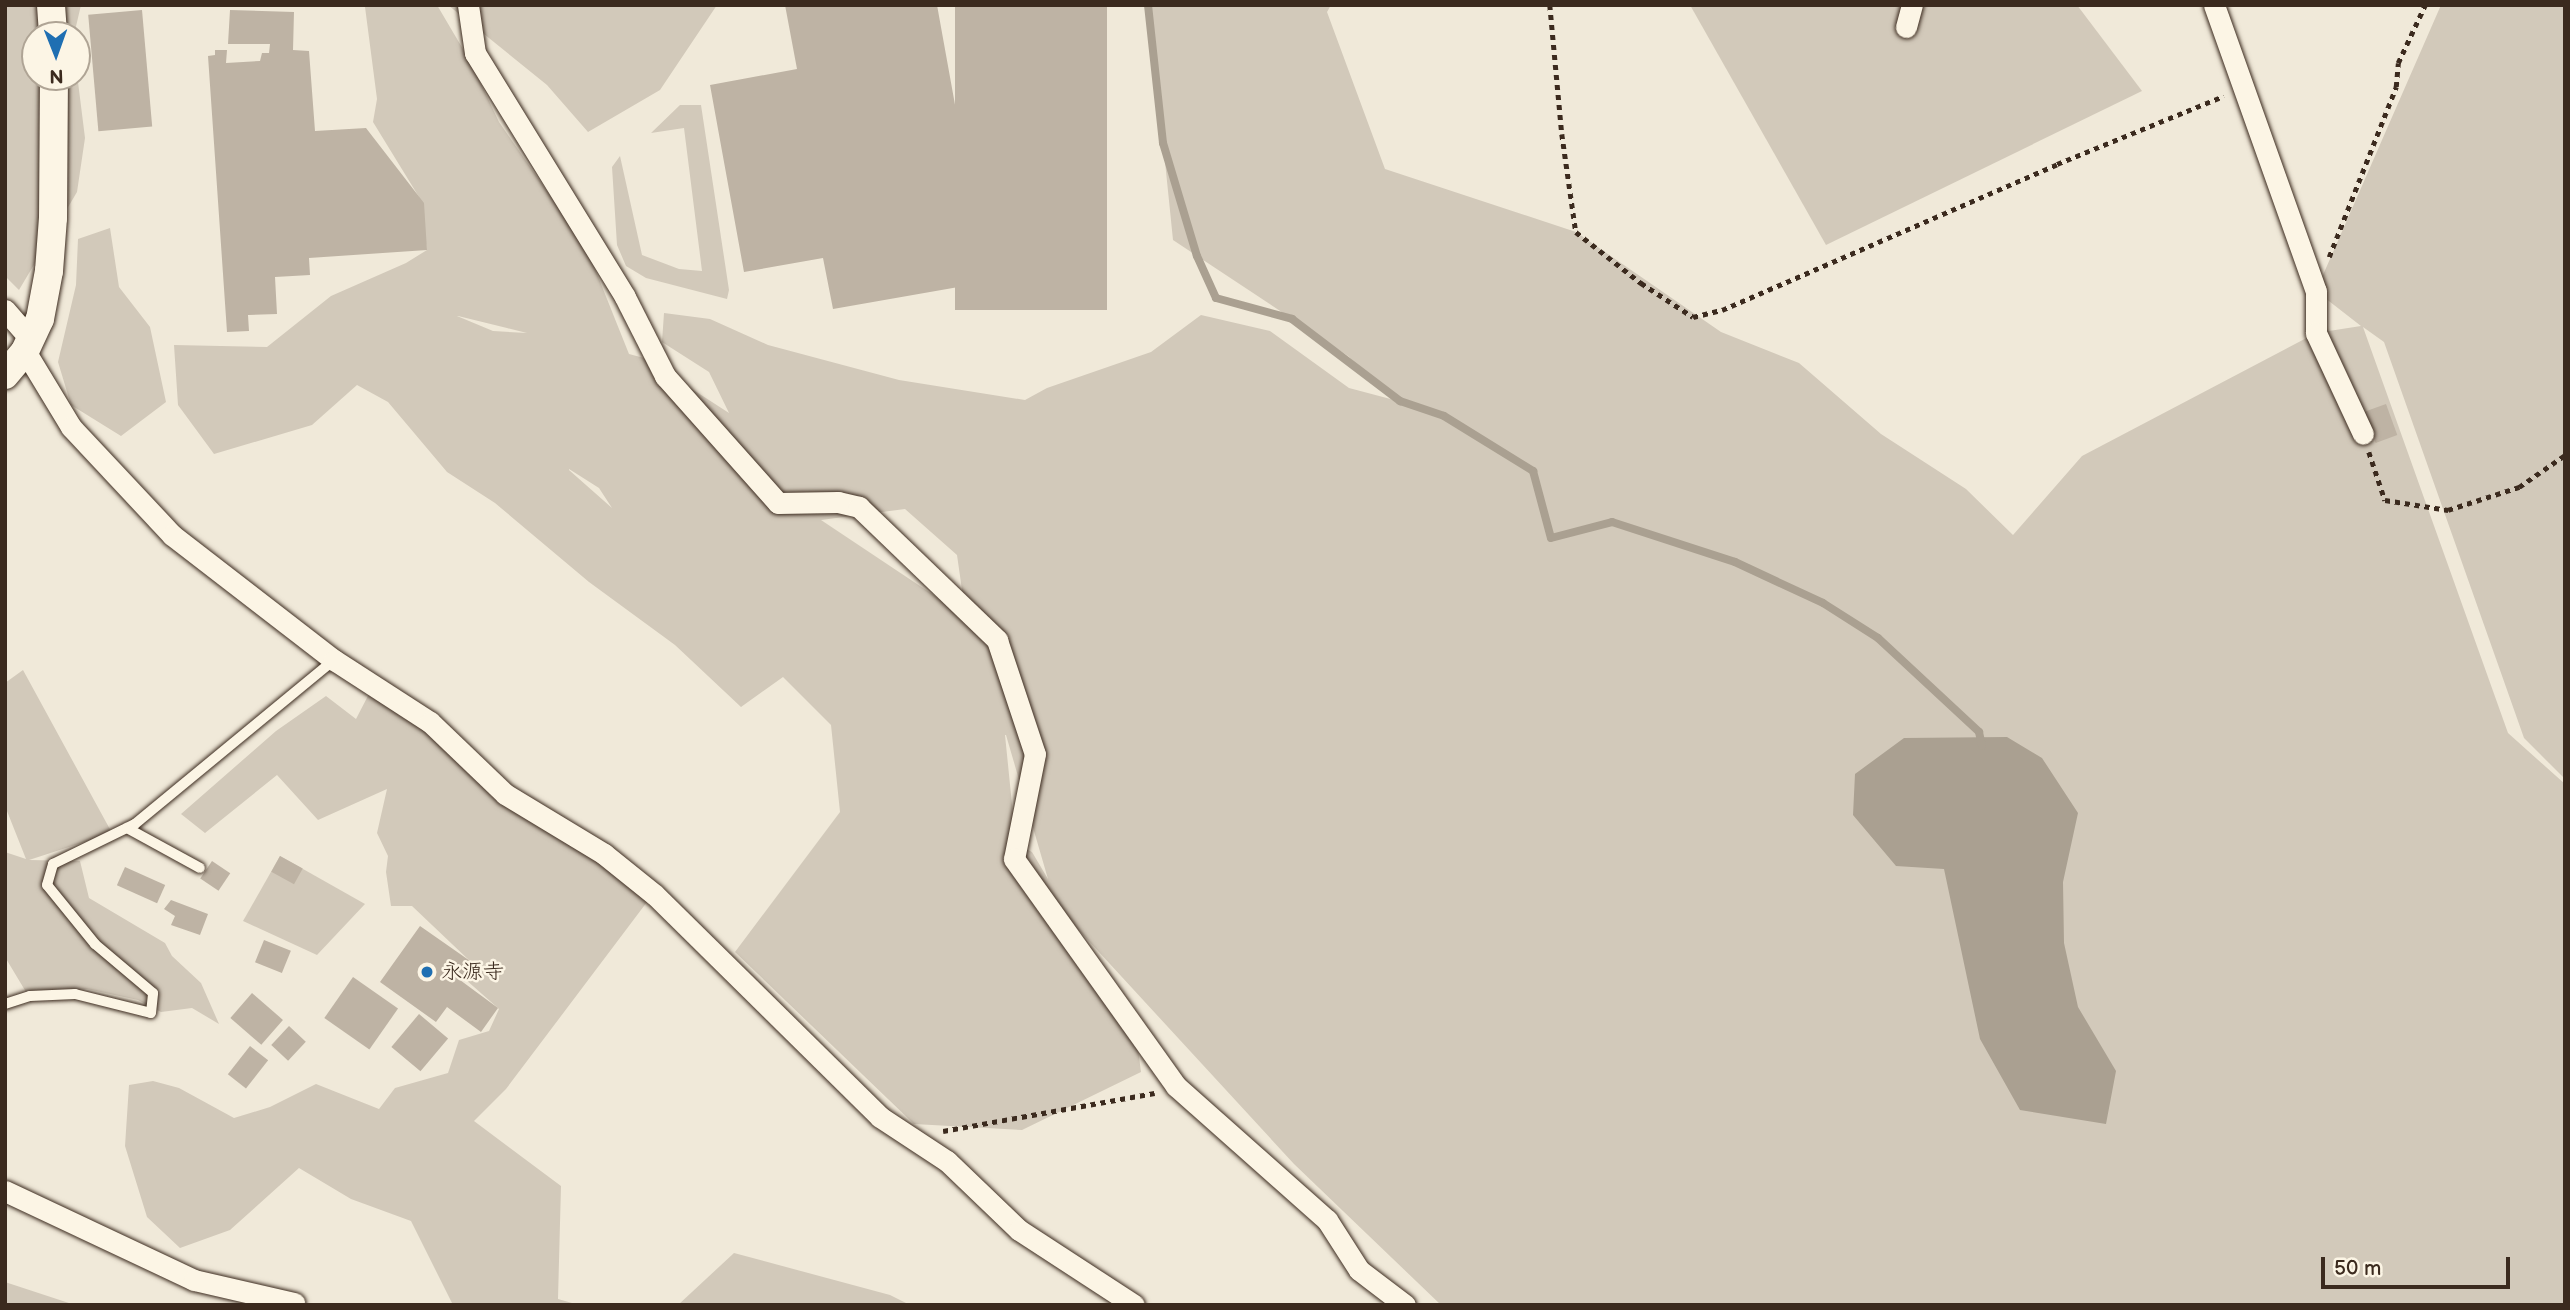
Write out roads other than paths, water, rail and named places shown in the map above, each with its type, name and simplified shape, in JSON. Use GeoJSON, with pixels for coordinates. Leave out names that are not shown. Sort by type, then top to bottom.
{"type":"FeatureCollection","features":[{"type":"Feature","properties":{"kind":"street"},"geometry":{"type":"LineString","coordinates":[[468,5],[475,53],[625,297],[665,376],[778,503],[838,502],[859,507],[998,640],[1035,754],[1014,859],[1176,1086],[1327,1220],[1359,1270],[1405,1305]]}},
{"type":"Feature","properties":{"kind":"street"},"geometry":{"type":"LineString","coordinates":[[1906,27],[1912,5]]}},
{"type":"Feature","properties":{"kind":"street"},"geometry":{"type":"LineString","coordinates":[[2214,5],[2316,290],[2316,333],[2363,434]]}},
{"type":"Feature","properties":{"kind":"street"},"geometry":{"type":"LineString","coordinates":[[5,375],[28,345],[40,318],[51,244],[54,91]]}},
{"type":"Feature","properties":{"kind":"street"},"geometry":{"type":"LineString","coordinates":[[5,310],[28,345],[71,427],[172,535],[334,660],[430,723],[505,794],[604,854],[655,895],[880,1117],[947,1161],[1019,1230],[1134,1305]]}},
{"type":"Feature","properties":{"kind":"street"},"geometry":{"type":"LineString","coordinates":[[5,1191],[194,1280],[294,1303]]}},
{"type":"Feature","properties":{"kind":"lane"},"geometry":{"type":"LineString","coordinates":[[5,1004],[30,996],[75,994],[151,1013],[153,993],[95,944],[47,885],[53,864],[127,828],[334,660]]}},
{"type":"Feature","properties":{"kind":"lane"},"geometry":{"type":"LineString","coordinates":[[127,828],[200,869]]}},
{"type":"Feature","properties":{"kind":"waterway"},"geometry":{"type":"LineString","coordinates":[[1148,5],[1163,143],[1197,256],[1216,298],[1292,319],[1400,401],[1444,416],[1533,471],[1551,538],[1612,522],[1735,562],[1823,603],[1878,638],[1979,732],[1982,746]]}},
{"type":"Feature","properties":{"kind":"place","name":"永源寺"},"geometry":{"type":"Point","coordinates":[427,972]}}]}
